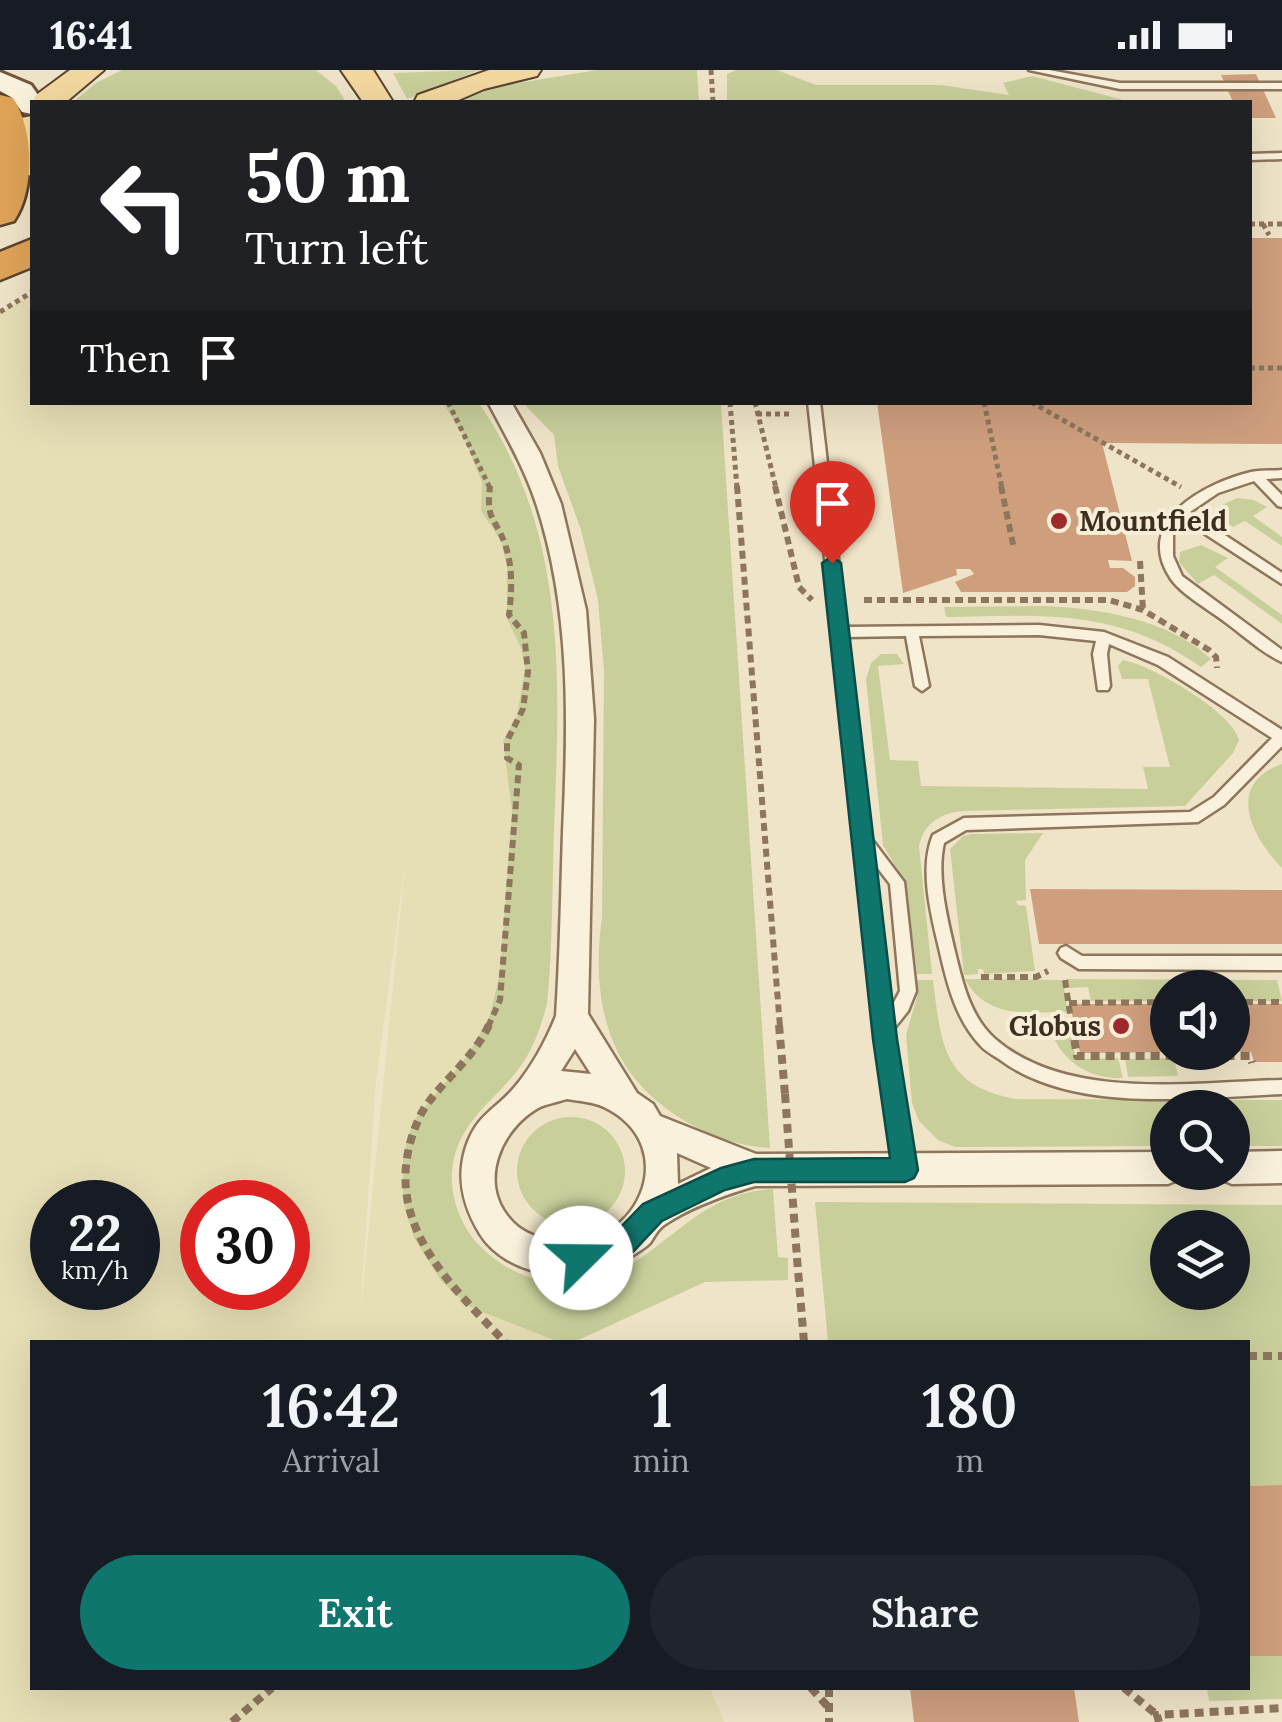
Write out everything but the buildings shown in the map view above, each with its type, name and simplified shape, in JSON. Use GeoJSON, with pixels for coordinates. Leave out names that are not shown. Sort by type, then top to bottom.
{"type":"FeatureCollection","features":[{"type":"Feature","properties":{"kind":"highway"},"geometry":{"type":"LineString","coordinates":[[0,106],[6,122],[10,188],[0,213]]}},
{"type":"Feature","properties":{"kind":"highway"},"geometry":{"type":"LineString","coordinates":[[0,232],[30,205]]}},
{"type":"Feature","properties":{"kind":"highway"},"geometry":{"type":"LineString","coordinates":[[0,268],[30,252]]}},
{"type":"Feature","properties":{"kind":"main road"},"geometry":{"type":"LineString","coordinates":[[49,100],[89,70]]}},
{"type":"Feature","properties":{"kind":"main road"},"geometry":{"type":"LineString","coordinates":[[356,70],[377,100]]}},
{"type":"Feature","properties":{"kind":"main road"},"geometry":{"type":"LineString","coordinates":[[435,100],[473,83],[526,70]]}},
{"type":"Feature","properties":{"kind":"main road"},"geometry":{"type":"LineString","coordinates":[[0,80],[21,91],[30,103]]}},
{"type":"Feature","properties":{"kind":"street"},"geometry":{"type":"LineString","coordinates":[[501,405],[518,432],[550,504],[574,599],[580,766],[572,1016],[560,1044],[527,1095],[495,1121],[478,1158],[479,1197],[500,1232],[536,1255],[581,1258],[623,1244],[652,1213],[721,1180],[754,1170],[1150,1168]]}},
{"type":"Feature","properties":{"kind":"street"},"geometry":{"type":"LineString","coordinates":[[572,1016],[623,1098],[653,1128],[754,1170]]}},
{"type":"Feature","properties":{"kind":"street"},"geometry":{"type":"LineString","coordinates":[[527,1095],[568,1084],[587,1085],[623,1098]]}},
{"type":"Feature","properties":{"kind":"street"},"geometry":{"type":"LineString","coordinates":[[652,1213],[664,1174],[664,1156],[653,1128]]}},
{"type":"Feature","properties":{"kind":"street"},"geometry":{"type":"LineString","coordinates":[[1250,1168],[1282,1168]]}},
{"type":"Feature","properties":{"kind":"lane"},"geometry":{"type":"LineString","coordinates":[[1034,70],[1120,86],[1282,86]]}},
{"type":"Feature","properties":{"kind":"lane"},"geometry":{"type":"LineString","coordinates":[[1252,157],[1282,156]]}},
{"type":"Feature","properties":{"kind":"lane"},"geometry":{"type":"LineString","coordinates":[[814,405],[884,1028],[905,1170]]}},
{"type":"Feature","properties":{"kind":"lane"},"geometry":{"type":"LineString","coordinates":[[1282,474],[1255,476],[1215,487],[1173,522],[1164,544],[1167,565],[1176,579],[1282,658]]}},
{"type":"Feature","properties":{"kind":"lane"},"geometry":{"type":"LineString","coordinates":[[1255,476],[1282,503]]}},
{"type":"Feature","properties":{"kind":"lane"},"geometry":{"type":"LineString","coordinates":[[1183,513],[1282,579]]}},
{"type":"Feature","properties":{"kind":"lane"},"geometry":{"type":"LineString","coordinates":[[911,630],[922,686]]}},
{"type":"Feature","properties":{"kind":"lane"},"geometry":{"type":"LineString","coordinates":[[840,632],[1039,630],[1104,637],[1164,660],[1282,737],[1219,801],[1193,818],[964,824],[938,840],[934,858],[947,968],[960,1006],[978,1033],[1008,1058],[1035,1075],[1074,1086],[1282,1087]]}},
{"type":"Feature","properties":{"kind":"lane"},"geometry":{"type":"LineString","coordinates":[[1103,686],[1100,654],[1104,637]]}},
{"type":"Feature","properties":{"kind":"lane"},"geometry":{"type":"LineString","coordinates":[[864,840],[897,882],[903,924],[908,991],[902,1006],[884,1028]]}},
{"type":"Feature","properties":{"kind":"lane"},"geometry":{"type":"LineString","coordinates":[[1066,954],[1090,963],[1282,963]]}},
{"type":"Feature","properties":{"kind":"path"},"geometry":{"type":"LineString","coordinates":[[711,70],[713,100]]}},
{"type":"Feature","properties":{"kind":"path"},"geometry":{"type":"LineString","coordinates":[[1252,224],[1282,224]]}},
{"type":"Feature","properties":{"kind":"path"},"geometry":{"type":"LineString","coordinates":[[1264,224],[1269,236]]}},
{"type":"Feature","properties":{"kind":"path"},"geometry":{"type":"LineString","coordinates":[[0,312],[30,293]]}},
{"type":"Feature","properties":{"kind":"path"},"geometry":{"type":"LineString","coordinates":[[1252,368],[1282,368]]}},
{"type":"Feature","properties":{"kind":"path"},"geometry":{"type":"LineString","coordinates":[[450,405],[490,484],[486,514],[494,521],[512,569],[509,615],[524,632],[528,672],[523,709],[506,749],[507,758],[518,765],[500,1000],[477,1050],[421,1114],[410,1148],[410,1217],[422,1245],[446,1281],[503,1340]]}},
{"type":"Feature","properties":{"kind":"path"},"geometry":{"type":"LineString","coordinates":[[730,405],[804,1340]]}},
{"type":"Feature","properties":{"kind":"path"},"geometry":{"type":"LineString","coordinates":[[755,405],[799,587],[806,596],[820,601]]}},
{"type":"Feature","properties":{"kind":"path"},"geometry":{"type":"LineString","coordinates":[[985,405],[1014,549]]}},
{"type":"Feature","properties":{"kind":"path"},"geometry":{"type":"LineString","coordinates":[[1036,405],[1187,490]]}},
{"type":"Feature","properties":{"kind":"path"},"geometry":{"type":"LineString","coordinates":[[757,414],[780,414]]}},
{"type":"Feature","properties":{"kind":"path"},"geometry":{"type":"LineString","coordinates":[[965,978],[1036,977],[1048,971]]}},
{"type":"Feature","properties":{"kind":"path"},"geometry":{"type":"LineString","coordinates":[[1064,979],[1077,1056],[1250,1056],[1252,1064],[1267,1065]]}},
{"type":"Feature","properties":{"kind":"path"},"geometry":{"type":"LineString","coordinates":[[1068,1002],[1150,1002]]}},
{"type":"Feature","properties":{"kind":"path"},"geometry":{"type":"LineString","coordinates":[[1250,1002],[1282,1002]]}},
{"type":"Feature","properties":{"kind":"path"},"geometry":{"type":"LineString","coordinates":[[1250,1356],[1282,1356]]}},
{"type":"Feature","properties":{"kind":"path"},"geometry":{"type":"LineString","coordinates":[[232,1722],[270,1690]]}},
{"type":"Feature","properties":{"kind":"path"},"geometry":{"type":"LineString","coordinates":[[813,1690],[831,1710]]}},
{"type":"Feature","properties":{"kind":"path"},"geometry":{"type":"LineString","coordinates":[[829,1690],[829,1722]]}},
{"type":"Feature","properties":{"kind":"path"},"geometry":{"type":"LineString","coordinates":[[1126,1690],[1158,1718],[1282,1708]]}},
{"type":"Feature","properties":{"kind":"shaded area"},"geometry":{"type":"Polygon","coordinates":[[[30,295],[30,405],[444,405],[462,433],[482,484],[481,511],[501,541],[507,568],[507,618],[521,648],[525,668],[517,716],[503,740],[512,812],[500,972],[490,1015],[468,1055],[417,1116],[414,1238],[441,1281],[470,1307],[554,1340],[30,1340],[30,1690],[711,1690],[724,1722],[0,1722],[0,312],[30,295]],[[405,864],[376,1082],[360,1315],[405,864]]]}},
{"type":"Feature","properties":{"kind":"green space"},"geometry":{"type":"Polygon","coordinates":[[[122,70],[316,70],[336,86],[345,100],[75,100],[96,83],[122,70]]]}},
{"type":"Feature","properties":{"kind":"green space"},"geometry":{"type":"Polygon","coordinates":[[[479,70],[407,99],[393,73],[479,70]]]}},
{"type":"Feature","properties":{"kind":"green space"},"geometry":{"type":"Polygon","coordinates":[[[597,70],[697,70],[699,100],[457,100],[495,87],[597,70]]]}},
{"type":"Feature","properties":{"kind":"green space"},"geometry":{"type":"Polygon","coordinates":[[[736,70],[777,70],[816,85],[941,85],[1009,95],[1003,83],[1032,76],[1123,100],[727,100],[727,74],[736,70]]]}},
{"type":"Feature","properties":{"kind":"green space"},"geometry":{"type":"Polygon","coordinates":[[[444,405],[480,405],[508,452],[529,503],[552,609],[557,718],[547,1004],[525,1060],[474,1119],[459,1143],[452,1180],[459,1214],[477,1243],[508,1268],[545,1282],[584,1283],[622,1270],[692,1219],[727,1199],[773,1189],[778,1257],[788,1258],[788,1280],[705,1282],[578,1340],[554,1340],[470,1307],[441,1281],[414,1238],[403,1201],[403,1159],[408,1136],[417,1116],[468,1055],[490,1015],[500,972],[512,812],[503,740],[517,716],[525,668],[521,648],[507,619],[507,568],[501,541],[481,511],[482,483],[462,433],[444,405]]]}},
{"type":"Feature","properties":{"kind":"green space"},"geometry":{"type":"Polygon","coordinates":[[[525,405],[721,405],[770,1148],[724,1139],[659,1103],[626,1067],[609,1031],[601,999],[599,966],[604,671],[598,600],[581,530],[558,466],[554,435],[525,405]]]}},
{"type":"Feature","properties":{"kind":"green space"},"geometry":{"type":"Polygon","coordinates":[[[1237,498],[1267,507],[1253,516],[1282,537],[1282,546],[1245,521],[1233,527],[1221,518],[1222,505],[1237,498]]]}},
{"type":"Feature","properties":{"kind":"green space"},"geometry":{"type":"Polygon","coordinates":[[[1201,545],[1228,558],[1215,567],[1282,615],[1282,624],[1214,575],[1198,584],[1179,562],[1180,552],[1201,545]]]}},
{"type":"Feature","properties":{"kind":"green space"},"geometry":{"type":"Polygon","coordinates":[[[1046,606],[1089,610],[1155,625],[1194,645],[1211,659],[1201,667],[1140,634],[1079,619],[946,617],[944,607],[1046,606]]]}},
{"type":"Feature","properties":{"kind":"green space"},"geometry":{"type":"Polygon","coordinates":[[[881,654],[897,654],[904,664],[878,666],[890,760],[918,761],[921,786],[1148,789],[1143,767],[1170,767],[1148,679],[1122,679],[1118,666],[1123,660],[1189,691],[1222,716],[1239,740],[1233,753],[1185,806],[963,811],[935,821],[925,831],[919,846],[932,974],[917,974],[906,884],[883,845],[866,679],[871,663],[881,654]]]}},
{"type":"Feature","properties":{"kind":"green space"},"geometry":{"type":"Polygon","coordinates":[[[1282,764],[1282,868],[1261,842],[1249,812],[1249,798],[1253,784],[1282,764]]]}},
{"type":"Feature","properties":{"kind":"green space"},"geometry":{"type":"Polygon","coordinates":[[[1043,833],[1025,860],[1026,900],[1016,901],[1026,906],[1035,971],[984,974],[983,969],[978,969],[978,974],[964,975],[950,849],[963,836],[971,834],[1043,833]]]}},
{"type":"Feature","properties":{"kind":"green space"},"geometry":{"type":"Polygon","coordinates":[[[965,979],[1063,980],[1068,1012],[1024,1012],[997,1007],[974,992],[965,979]]]}},
{"type":"Feature","properties":{"kind":"green space"},"geometry":{"type":"Polygon","coordinates":[[[1067,979],[1150,979],[1150,1001],[1091,1001],[1088,987],[1069,988],[1067,979]]]}},
{"type":"Feature","properties":{"kind":"green space"},"geometry":{"type":"Polygon","coordinates":[[[917,980],[933,980],[939,1024],[950,1059],[973,1084],[1016,1099],[1150,1100],[1150,1146],[955,1147],[938,1140],[919,1121],[912,1103],[906,1035],[917,997],[917,980]]]}},
{"type":"Feature","properties":{"kind":"green space"},"geometry":{"type":"Polygon","coordinates":[[[1250,980],[1277,980],[1282,1001],[1250,1001],[1250,980]]]}},
{"type":"Feature","properties":{"kind":"green space"},"geometry":{"type":"Polygon","coordinates":[[[1051,1030],[1070,1030],[1076,1059],[1118,1058],[1123,1078],[1100,1076],[1078,1066],[1062,1051],[1051,1030]]]}},
{"type":"Feature","properties":{"kind":"green space"},"geometry":{"type":"Polygon","coordinates":[[[1150,1058],[1150,1070],[1177,1070],[1178,1076],[1128,1077],[1125,1059],[1150,1058]]]}},
{"type":"Feature","properties":{"kind":"green space"},"geometry":{"type":"Polygon","coordinates":[[[1250,1100],[1282,1100],[1282,1146],[1250,1146],[1250,1100]]]}},
{"type":"Feature","properties":{"kind":"green space"},"geometry":{"type":"Polygon","coordinates":[[[571,1117],[592,1121],[609,1133],[621,1150],[625,1171],[621,1192],[609,1209],[592,1221],[571,1225],[550,1221],[533,1209],[521,1192],[517,1171],[521,1150],[533,1133],[550,1121],[571,1117]]]}},
{"type":"Feature","properties":{"kind":"green space"},"geometry":{"type":"Polygon","coordinates":[[[815,1202],[1282,1205],[1282,1485],[1250,1486],[1250,1340],[828,1340],[815,1202]]]}},
{"type":"Feature","properties":{"kind":"green space"},"geometry":{"type":"Polygon","coordinates":[[[1250,1656],[1282,1656],[1282,1699],[1209,1701],[1207,1690],[1250,1690],[1250,1656]]]}},
{"type":"Feature","properties":{"kind":"place","name":"Mountfield"},"geometry":{"type":"Point","coordinates":[1059,521]}},
{"type":"Feature","properties":{"kind":"place","name":"Globus"},"geometry":{"type":"Point","coordinates":[1121,1026]}},
{"type":"Feature","properties":{"kind":"route"},"geometry":{"type":"LineString","coordinates":[[581,1258],[623,1244],[652,1213],[692,1192],[754,1170],[905,1170],[885,1039],[832,563]]}}]}
